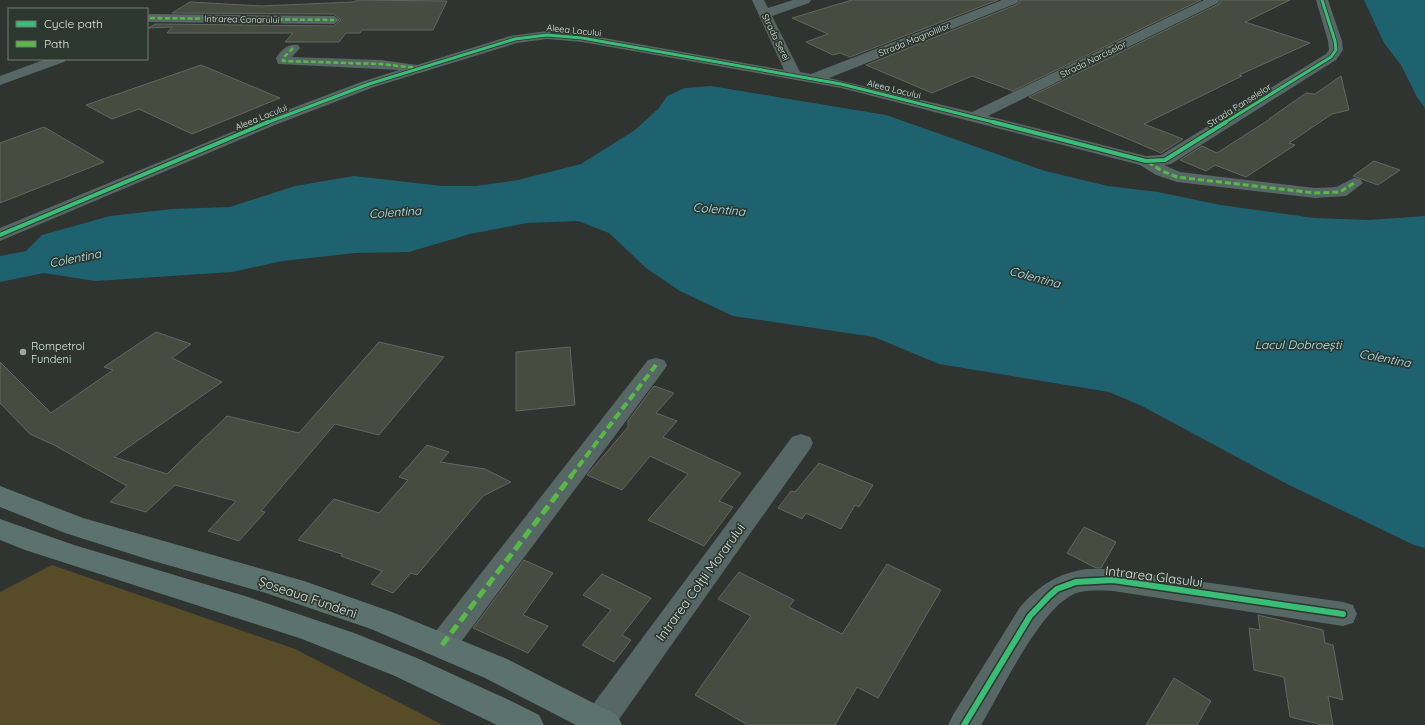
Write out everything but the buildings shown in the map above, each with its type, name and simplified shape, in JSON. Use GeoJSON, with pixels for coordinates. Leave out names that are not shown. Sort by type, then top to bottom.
{"type":"FeatureCollection","features":[{"type":"Feature","properties":{"kind":"main road","name":"Șoseaua Fundeni"},"geometry":{"type":"LineString","coordinates":[[0,496],[57,521],[102,536],[305,594],[442,645],[491,667],[602,723]]}},
{"type":"Feature","properties":{"kind":"main road"},"geometry":{"type":"LineString","coordinates":[[0,529],[33,542],[229,603],[327,636],[399,664],[528,725]]}},
{"type":"Feature","properties":{"kind":"street","name":"Strada Serei"},"geometry":{"type":"LineString","coordinates":[[758,0],[794,75]]}},
{"type":"Feature","properties":{"kind":"street"},"geometry":{"type":"LineString","coordinates":[[764,14],[805,0]]}},
{"type":"Feature","properties":{"kind":"street","name":"Strada Magnoliilor"},"geometry":{"type":"LineString","coordinates":[[815,78],[1013,0]]}},
{"type":"Feature","properties":{"kind":"street","name":"Strada Narciselor"},"geometry":{"type":"LineString","coordinates":[[973,118],[1214,0]]}},
{"type":"Feature","properties":{"kind":"street","name":"Strada Panselelor"},"geometry":{"type":"LineString","coordinates":[[1146,161],[1155,162],[1171,157],[1331,57],[1336,50],[1335,41],[1322,0]]}},
{"type":"Feature","properties":{"kind":"street","name":"Intrarea Canarului"},"geometry":{"type":"LineString","coordinates":[[149,17],[334,20]]}},
{"type":"Feature","properties":{"kind":"street","name":"Aleea Lacului"},"geometry":{"type":"LineString","coordinates":[[0,234],[269,122],[326,100],[419,68],[510,40],[547,35],[588,39],[815,78],[1146,161]]}},
{"type":"Feature","properties":{"kind":"street"},"geometry":{"type":"LineString","coordinates":[[293,48],[283,58],[283,61],[381,64],[419,68]]}},
{"type":"Feature","properties":{"kind":"street"},"geometry":{"type":"LineString","coordinates":[[0,82],[56,60]]}},
{"type":"Feature","properties":{"kind":"street"},"geometry":{"type":"LineString","coordinates":[[1146,161],[1162,171],[1176,177],[1315,193],[1340,192],[1354,183]]}},
{"type":"Feature","properties":{"kind":"street"},"geometry":{"type":"LineString","coordinates":[[442,645],[656,365]]}},
{"type":"Feature","properties":{"kind":"street","name":"Intrarea Colții Morarului"},"geometry":{"type":"LineString","coordinates":[[602,723],[801,443]]}},
{"type":"Feature","properties":{"kind":"street","name":"Intrarea Glasului"},"geometry":{"type":"LineString","coordinates":[[964,725],[1030,616],[1042,601],[1054,591],[1071,582],[1092,579],[1113,580],[1343,614]]}},
{"type":"Feature","properties":{"kind":"shaded area"},"geometry":{"type":"Polygon","coordinates":[[[52,565],[295,649],[443,725],[0,725],[0,592],[52,565]]]}},
{"type":"Feature","properties":{"kind":"water"},"geometry":{"type":"Polygon","coordinates":[[[1364,0],[1425,0],[1425,108],[1417,97],[1401,65],[1384,43],[1364,0]]]}},
{"type":"Feature","properties":{"kind":"water","name":"Lacul Dobroești"},"geometry":{"type":"Polygon","coordinates":[[[711,86],[886,115],[1045,171],[1108,186],[1158,192],[1221,205],[1314,218],[1369,220],[1425,216],[1425,548],[1414,545],[1287,484],[1142,406],[1109,392],[939,364],[874,337],[733,316],[680,291],[646,268],[609,233],[578,221],[527,223],[470,234],[409,252],[355,253],[283,261],[232,272],[95,281],[44,273],[0,282],[0,256],[26,251],[42,235],[110,216],[172,209],[230,207],[295,186],[354,176],[442,186],[476,186],[518,180],[581,164],[635,130],[659,108],[667,96],[685,88],[711,86]]]}},
{"type":"Feature","properties":{"kind":"marked path"},"geometry":{"type":"LineString","coordinates":[[150,18],[334,20]]}},
{"type":"Feature","properties":{"kind":"marked path"},"geometry":{"type":"LineString","coordinates":[[293,48],[283,58],[283,61],[381,64],[417,68]]}},
{"type":"Feature","properties":{"kind":"marked path"},"geometry":{"type":"LineString","coordinates":[[1148,162],[1162,171],[1177,177],[1315,193],[1340,192],[1354,183]]}},
{"type":"Feature","properties":{"kind":"marked path"},"geometry":{"type":"LineString","coordinates":[[442,645],[656,365]]}},
{"type":"Feature","properties":{"kind":"cycle path"},"geometry":{"type":"LineString","coordinates":[[0,235],[269,122],[369,84],[515,39],[547,35],[582,38],[841,84],[1146,161],[1165,160],[1331,57],[1336,50],[1335,41],[1322,0]]}},
{"type":"Feature","properties":{"kind":"cycle path"},"geometry":{"type":"LineString","coordinates":[[964,725],[1030,616],[1049,596],[1066,584],[1087,580],[1113,580],[1343,614]]}},
{"type":"Feature","properties":{"kind":"place","name":"Rompetrol Fundeni"},"geometry":{"type":"Point","coordinates":[23,352]}},
{"type":"Feature","properties":{"kind":"water label","name":"Colentina"},"geometry":{"type":"Point","coordinates":[719,209]}},
{"type":"Feature","properties":{"kind":"water label","name":"Colentina"},"geometry":{"type":"Point","coordinates":[395,212]}},
{"type":"Feature","properties":{"kind":"water label","name":"Colentina"},"geometry":{"type":"Point","coordinates":[75,258]}},
{"type":"Feature","properties":{"kind":"water label","name":"Colentina"},"geometry":{"type":"Point","coordinates":[1035,277]}},
{"type":"Feature","properties":{"kind":"water label","name":"Colentina"},"geometry":{"type":"Point","coordinates":[1385,358]}}]}
